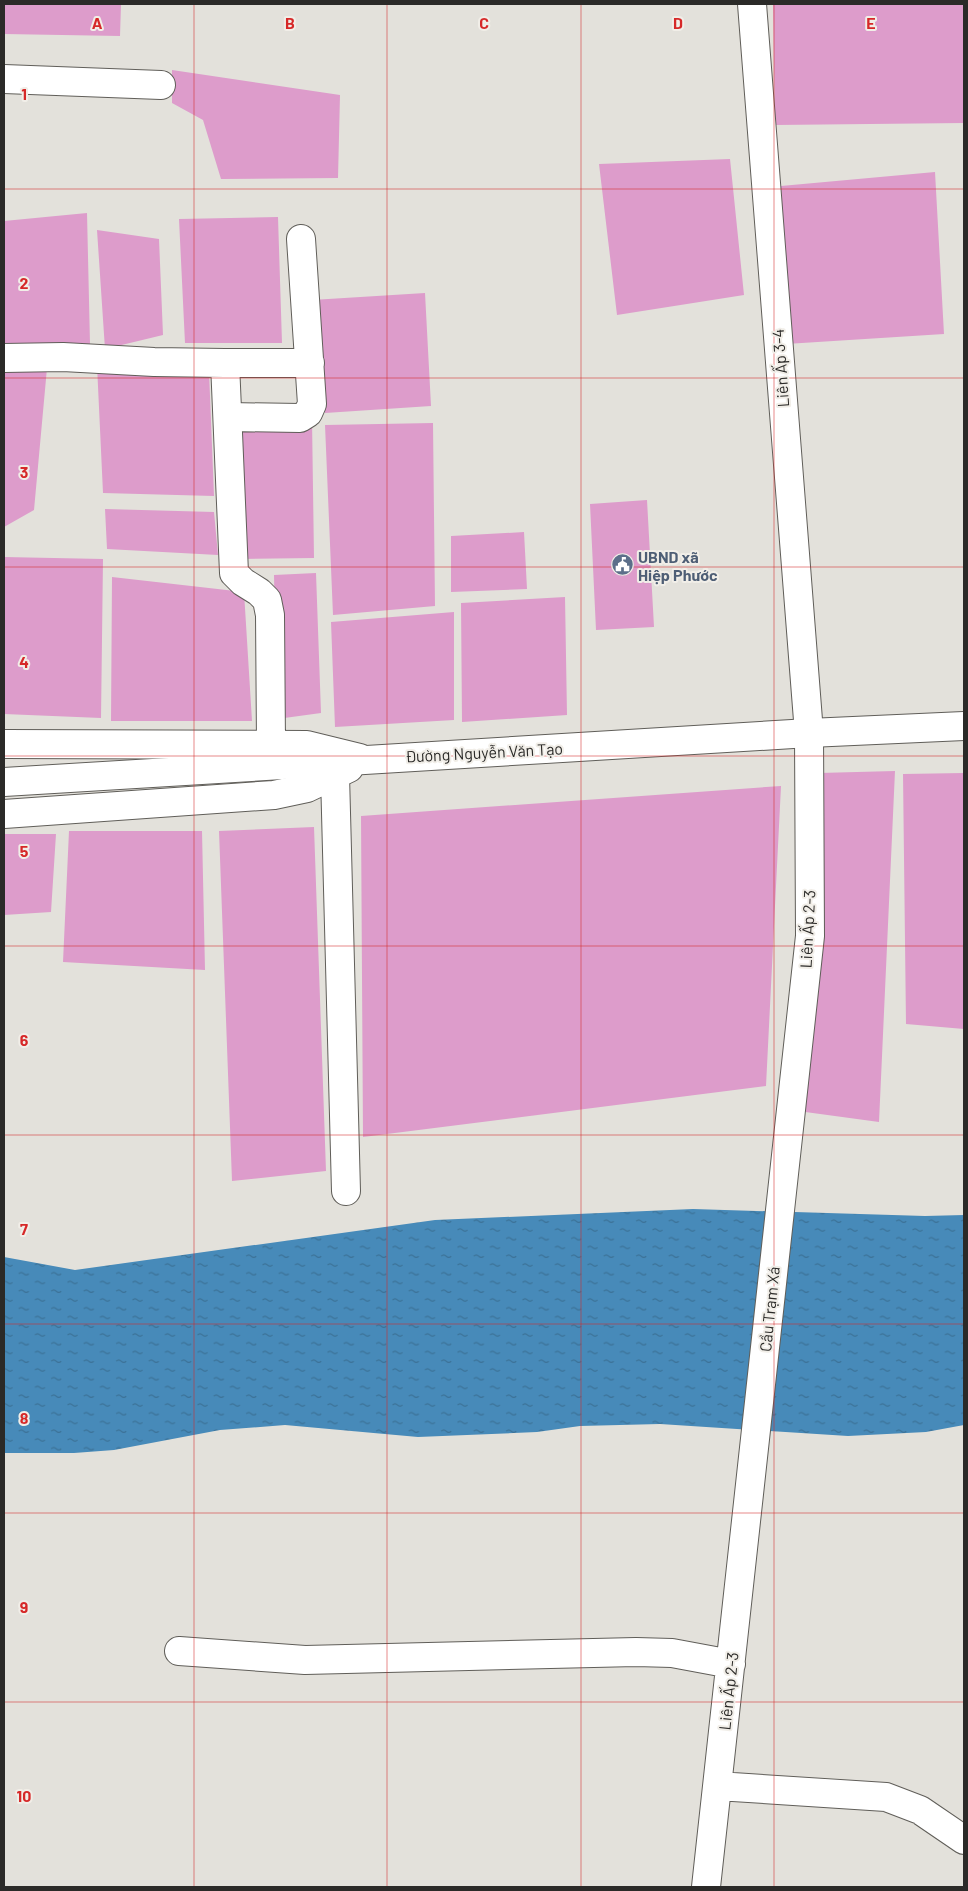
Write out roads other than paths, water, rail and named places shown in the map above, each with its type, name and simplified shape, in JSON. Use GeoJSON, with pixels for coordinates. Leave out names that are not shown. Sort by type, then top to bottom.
{"type":"FeatureCollection","features":[{"type":"Feature","properties":{"kind":"street","name":"Liên Ấp 3-4"},"geometry":{"type":"LineString","coordinates":[[752,4],[809,733]]}},
{"type":"Feature","properties":{"kind":"street"},"geometry":{"type":"LineString","coordinates":[[4,79],[161,84]]}},
{"type":"Feature","properties":{"kind":"street"},"geometry":{"type":"LineString","coordinates":[[229,417],[300,418],[308,413],[312,404],[302,240]]}},
{"type":"Feature","properties":{"kind":"street"},"geometry":{"type":"LineString","coordinates":[[4,358],[79,357],[144,362],[310,363]]}},
{"type":"Feature","properties":{"kind":"street"},"geometry":{"type":"LineString","coordinates":[[225,363],[229,417],[234,573],[243,582],[260,592],[267,600],[270,615],[271,744]]}},
{"type":"Feature","properties":{"kind":"street","name":"Đường Nguyễn Văn Tạo"},"geometry":{"type":"LineString","coordinates":[[4,782],[809,733],[964,726]]}},
{"type":"Feature","properties":{"kind":"street","name":"Liên Ấp 2-3"},"geometry":{"type":"LineString","coordinates":[[789,1125],[810,936],[809,733]]}},
{"type":"Feature","properties":{"kind":"street"},"geometry":{"type":"LineString","coordinates":[[4,744],[307,745],[366,760]]}},
{"type":"Feature","properties":{"kind":"street"},"geometry":{"type":"LineString","coordinates":[[4,814],[274,795],[306,788],[366,760]]}},
{"type":"Feature","properties":{"kind":"street"},"geometry":{"type":"LineString","coordinates":[[334,775],[346,1191]]}},
{"type":"Feature","properties":{"kind":"street","name":"Cầu Trạm Xá"},"geometry":{"type":"LineString","coordinates":[[750,1494],[789,1125]]}},
{"type":"Feature","properties":{"kind":"street","name":"Liên Ấp 2-3"},"geometry":{"type":"LineString","coordinates":[[706,1887],[750,1494]]}},
{"type":"Feature","properties":{"kind":"street"},"geometry":{"type":"LineString","coordinates":[[179,1651],[305,1660],[636,1652],[672,1653],[731,1664]]}},
{"type":"Feature","properties":{"kind":"street"},"geometry":{"type":"LineString","coordinates":[[717,1786],[886,1797],[920,1810],[964,1840]]}},
{"type":"Feature","properties":{"kind":"water"},"geometry":{"type":"Polygon","coordinates":[[[693,1209],[925,1216],[964,1215],[964,1425],[926,1432],[848,1436],[660,1424],[580,1426],[537,1432],[418,1437],[285,1425],[220,1430],[114,1450],[74,1453],[4,1453],[4,1257],[75,1270],[435,1220],[693,1209]]]}},
{"type":"Feature","properties":{"kind":"place","name":"UBND xã Hiệp Phước"},"geometry":{"type":"Point","coordinates":[622,565]}}]}
